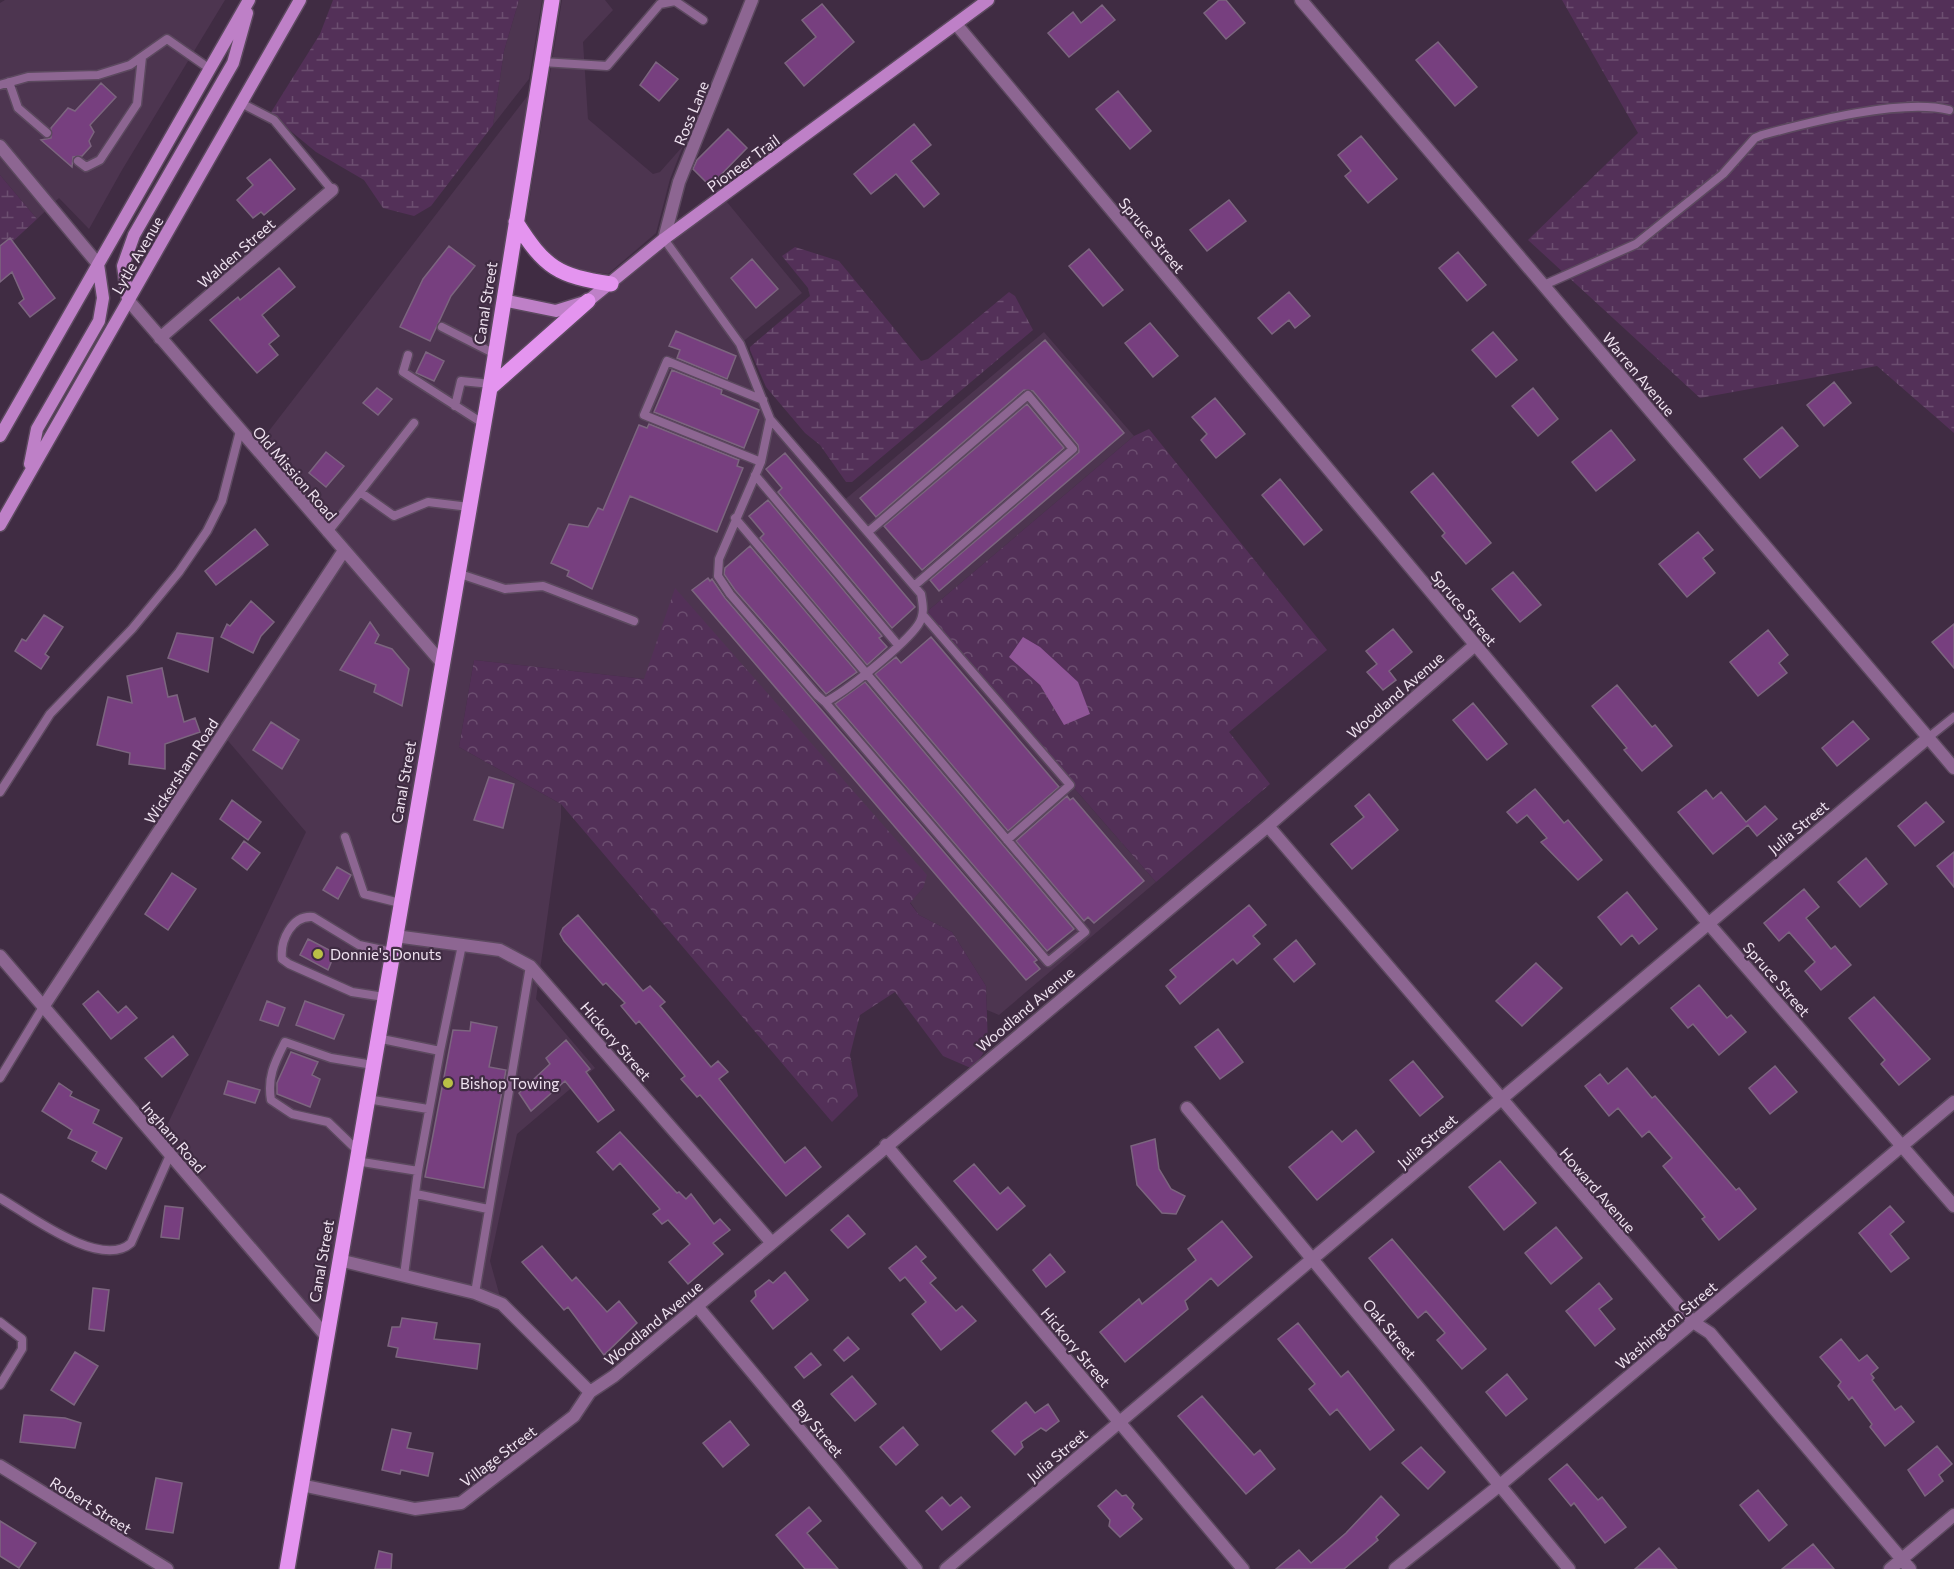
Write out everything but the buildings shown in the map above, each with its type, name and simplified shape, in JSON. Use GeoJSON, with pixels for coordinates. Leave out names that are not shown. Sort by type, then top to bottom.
{"type":"FeatureCollection","features":[{"type":"Feature","properties":{"kind":"main road","name":"Lytle Avenue"},"geometry":{"type":"LineString","coordinates":[[0,436],[250,0]]}},
{"type":"Feature","properties":{"kind":"main road"},"geometry":{"type":"LineString","coordinates":[[128,300],[123,266],[134,235],[234,63],[250,0]]}},
{"type":"Feature","properties":{"kind":"main road","name":"Lytle Avenue"},"geometry":{"type":"LineString","coordinates":[[0,525],[300,0]]}},
{"type":"Feature","properties":{"kind":"main road","name":"Canal Street"},"geometry":{"type":"LineString","coordinates":[[286,1569],[484,424],[552,0]]}},
{"type":"Feature","properties":{"kind":"main road","name":"Pioneer Trail"},"geometry":{"type":"LineString","coordinates":[[503,300],[556,311],[588,301],[664,239],[988,0]]}},
{"type":"Feature","properties":{"kind":"main road"},"geometry":{"type":"LineString","coordinates":[[516,222],[531,246],[552,267],[575,279],[611,284]]}},
{"type":"Feature","properties":{"kind":"main road"},"geometry":{"type":"LineString","coordinates":[[27,477],[37,429],[99,321],[103,298],[98,264]]}},
{"type":"Feature","properties":{"kind":"main road"},"geometry":{"type":"LineString","coordinates":[[490,386],[588,301]]}},
{"type":"Feature","properties":{"kind":"street","name":"Ross Lane"},"geometry":{"type":"LineString","coordinates":[[664,239],[679,183],[752,0]]}},
{"type":"Feature","properties":{"kind":"street","name":"Warren Avenue"},"geometry":{"type":"LineString","coordinates":[[1301,0],[1954,768]]}},
{"type":"Feature","properties":{"kind":"street","name":"Spruce Street"},"geometry":{"type":"LineString","coordinates":[[956,24],[1708,923],[1954,1206]]}},
{"type":"Feature","properties":{"kind":"street"},"geometry":{"type":"LineString","coordinates":[[0,146],[98,264]]}},
{"type":"Feature","properties":{"kind":"street","name":"Walden Street"},"geometry":{"type":"LineString","coordinates":[[160,338],[332,190]]}},
{"type":"Feature","properties":{"kind":"street","name":"Old Mission Road"},"geometry":{"type":"LineString","coordinates":[[128,300],[343,552],[442,663]]}},
{"type":"Feature","properties":{"kind":"street","name":"Wickersham Road"},"geometry":{"type":"LineString","coordinates":[[43,1008],[343,552]]}},
{"type":"Feature","properties":{"kind":"street","name":"Woodland Avenue"},"geometry":{"type":"LineString","coordinates":[[590,1392],[614,1376],[1268,826],[1475,645]]}},
{"type":"Feature","properties":{"kind":"street","name":"Julia Street"},"geometry":{"type":"LineString","coordinates":[[946,1569],[1929,737]]}},
{"type":"Feature","properties":{"kind":"street","name":"Howard Avenue"},"geometry":{"type":"LineString","coordinates":[[1268,826],[1499,1099],[1693,1322],[1710,1333],[1906,1564]]}},
{"type":"Feature","properties":{"kind":"street","name":"Hickory Street"},"geometry":{"type":"LineString","coordinates":[[395,936],[500,950],[530,966],[771,1242]]}},
{"type":"Feature","properties":{"kind":"street","name":"Ingham Road"},"geometry":{"type":"LineString","coordinates":[[0,957],[327,1336]]}},
{"type":"Feature","properties":{"kind":"street","name":"Washington Street"},"geometry":{"type":"LineString","coordinates":[[1395,1569],[1500,1485],[1954,1102]]}},
{"type":"Feature","properties":{"kind":"street","name":"Oak Street"},"geometry":{"type":"LineString","coordinates":[[1187,1108],[1569,1569]]}},
{"type":"Feature","properties":{"kind":"street","name":"Hickory Street"},"geometry":{"type":"LineString","coordinates":[[886,1145],[1243,1569]]}},
{"type":"Feature","properties":{"kind":"street"},"geometry":{"type":"LineString","coordinates":[[339,1260],[476,1293],[502,1304],[590,1392]]}},
{"type":"Feature","properties":{"kind":"street","name":"Bay Street"},"geometry":{"type":"LineString","coordinates":[[697,1306],[916,1569]]}},
{"type":"Feature","properties":{"kind":"street","name":"Village Street"},"geometry":{"type":"LineString","coordinates":[[301,1485],[415,1509],[461,1503],[574,1416],[590,1392]]}},
{"type":"Feature","properties":{"kind":"street","name":"Robert Street"},"geometry":{"type":"LineString","coordinates":[[0,1466],[167,1569]]}},
{"type":"Feature","properties":{"kind":"street"},"geometry":{"type":"LineString","coordinates":[[1890,1569],[1906,1564],[1954,1515]]}},
{"type":"Feature","properties":{"kind":"lane"},"geometry":{"type":"LineString","coordinates":[[542,62],[607,66],[660,4],[675,1],[703,20]]}},
{"type":"Feature","properties":{"kind":"lane"},"geometry":{"type":"LineString","coordinates":[[47,133],[18,108],[5,83],[28,77],[98,75],[130,65],[168,39],[210,69]]}},
{"type":"Feature","properties":{"kind":"lane"},"geometry":{"type":"LineString","coordinates":[[78,161],[86,167],[100,160],[137,104],[142,57]]}},
{"type":"Feature","properties":{"kind":"lane"},"geometry":{"type":"LineString","coordinates":[[241,103],[274,120],[332,190]]}},
{"type":"Feature","properties":{"kind":"lane"},"geometry":{"type":"LineString","coordinates":[[1544,285],[1636,244],[1723,174],[1755,138],[1899,107],[1934,106],[1950,110]]}},
{"type":"Feature","properties":{"kind":"lane"},"geometry":{"type":"LineString","coordinates":[[664,239],[740,344],[770,419],[921,594],[923,615],[918,625],[866,674],[825,702]]}},
{"type":"Feature","properties":{"kind":"lane"},"geometry":{"type":"LineString","coordinates":[[442,327],[495,354]]}},
{"type":"Feature","properties":{"kind":"lane"},"geometry":{"type":"LineString","coordinates":[[408,355],[403,372],[484,424]]}},
{"type":"Feature","properties":{"kind":"lane"},"geometry":{"type":"LineString","coordinates":[[761,462],[644,415],[667,361],[763,400]]}},
{"type":"Feature","properties":{"kind":"lane"},"geometry":{"type":"LineString","coordinates":[[455,406],[460,381],[490,386]]}},
{"type":"Feature","properties":{"kind":"lane"},"geometry":{"type":"LineString","coordinates":[[868,532],[1028,395],[1073,449],[914,586]]}},
{"type":"Feature","properties":{"kind":"lane"},"geometry":{"type":"LineString","coordinates":[[735,518],[1085,932],[1048,962],[729,594],[718,576],[718,559],[735,518],[761,462],[770,419]]}},
{"type":"Feature","properties":{"kind":"lane"},"geometry":{"type":"LineString","coordinates":[[327,533],[414,423]]}},
{"type":"Feature","properties":{"kind":"lane"},"geometry":{"type":"LineString","coordinates":[[0,792],[50,714],[132,629],[179,572],[207,531],[222,501],[240,431]]}},
{"type":"Feature","properties":{"kind":"lane"},"geometry":{"type":"LineString","coordinates":[[755,476],[898,645]]}},
{"type":"Feature","properties":{"kind":"lane"},"geometry":{"type":"LineString","coordinates":[[360,492],[394,516],[428,502],[469,507]]}},
{"type":"Feature","properties":{"kind":"lane"},"geometry":{"type":"LineString","coordinates":[[457,573],[506,589],[543,586],[634,621]]}},
{"type":"Feature","properties":{"kind":"lane"},"geometry":{"type":"LineString","coordinates":[[923,615],[1070,785],[1007,840]]}},
{"type":"Feature","properties":{"kind":"lane"},"geometry":{"type":"LineString","coordinates":[[1929,737],[1954,717]]}},
{"type":"Feature","properties":{"kind":"lane"},"geometry":{"type":"LineString","coordinates":[[345,837],[363,894],[400,903]]}},
{"type":"Feature","properties":{"kind":"lane"},"geometry":{"type":"LineString","coordinates":[[384,997],[352,992],[289,964],[282,958],[281,949],[293,924],[305,916],[314,917],[359,945],[392,952]]}},
{"type":"Feature","properties":{"kind":"lane"},"geometry":{"type":"LineString","coordinates":[[404,1275],[428,1109],[462,945]]}},
{"type":"Feature","properties":{"kind":"lane"},"geometry":{"type":"LineString","coordinates":[[476,1293],[488,1209],[530,966]]}},
{"type":"Feature","properties":{"kind":"lane"},"geometry":{"type":"LineString","coordinates":[[0,1078],[43,1008]]}},
{"type":"Feature","properties":{"kind":"lane"},"geometry":{"type":"LineString","coordinates":[[377,1038],[440,1051]]}},
{"type":"Feature","properties":{"kind":"lane"},"geometry":{"type":"LineString","coordinates":[[373,1065],[331,1058],[285,1042],[272,1067],[268,1086],[271,1100],[292,1114],[328,1122],[357,1156],[418,1171]]}},
{"type":"Feature","properties":{"kind":"lane"},"geometry":{"type":"LineString","coordinates":[[367,1099],[428,1109]]}},
{"type":"Feature","properties":{"kind":"lane"},"geometry":{"type":"LineString","coordinates":[[0,1198],[74,1242],[106,1251],[123,1250],[131,1243],[170,1155]]}},
{"type":"Feature","properties":{"kind":"lane"},"geometry":{"type":"LineString","coordinates":[[416,1194],[488,1209]]}},
{"type":"Feature","properties":{"kind":"lane"},"geometry":{"type":"LineString","coordinates":[[0,1322],[22,1339],[22,1349],[0,1385]]}},
{"type":"Feature","properties":{"kind":"shaded area"},"geometry":{"type":"Polygon","coordinates":[[[5,0],[225,0],[89,229],[59,198],[37,219],[0,175],[0,3],[5,0]]]}},
{"type":"Feature","properties":{"kind":"shaded area"},"geometry":{"type":"Polygon","coordinates":[[[519,0],[542,0],[529,79],[493,125],[504,51],[519,0]]]}},
{"type":"Feature","properties":{"kind":"shaded area"},"geometry":{"type":"Polygon","coordinates":[[[562,0],[605,0],[613,10],[583,42],[588,119],[653,174],[660,172],[683,146],[670,179],[656,233],[608,274],[577,269],[556,260],[538,240],[526,221],[562,0]]]}},
{"type":"Feature","properties":{"kind":"shaded area"},"geometry":{"type":"Polygon","coordinates":[[[539,81],[503,300],[539,309],[588,301],[722,196],[802,293],[740,344],[770,419],[842,502],[1044,332],[1134,436],[923,615],[1156,882],[999,1015],[987,1010],[986,986],[952,932],[919,915],[910,902],[923,888],[644,679],[474,660],[459,747],[561,804],[536,999],[595,1068],[517,1134],[490,1261],[502,1304],[340,1261],[326,1336],[162,1136],[306,832],[223,735],[343,552],[255,449],[539,81]]]}},
{"type":"Feature","properties":{"kind":"shaded area"},"geometry":{"type":"Polygon","coordinates":[[[1023,637],[1040,647],[1078,682],[1090,714],[1064,725],[1040,685],[1009,657],[1023,637]]]}},
{"type":"Feature","properties":{"kind":"green space"},"geometry":{"type":"Polygon","coordinates":[[[333,0],[519,0],[504,51],[493,125],[431,206],[414,216],[383,208],[364,180],[316,152],[270,114],[320,34],[333,0]]]}},
{"type":"Feature","properties":{"kind":"green space"},"geometry":{"type":"Polygon","coordinates":[[[1562,0],[1954,0],[1954,433],[1877,366],[1700,398],[1528,240],[1638,133],[1562,0]]]}},
{"type":"Feature","properties":{"kind":"green space"},"geometry":{"type":"Polygon","coordinates":[[[0,175],[37,219],[10,244],[0,245],[0,175]]]}},
{"type":"Feature","properties":{"kind":"green space"},"geometry":{"type":"Polygon","coordinates":[[[795,247],[839,261],[921,361],[928,359],[1009,292],[1015,296],[1033,330],[852,482],[846,482],[820,445],[805,433],[766,387],[750,350],[750,347],[810,296],[808,288],[782,256],[795,247]]]}},
{"type":"Feature","properties":{"kind":"green space"},"geometry":{"type":"Polygon","coordinates":[[[1149,429],[1327,650],[1229,732],[1270,784],[1156,882],[923,615],[1134,436],[1149,429]],[[1040,685],[1064,724],[1090,714],[1040,685]]]}},
{"type":"Feature","properties":{"kind":"green space"},"geometry":{"type":"Polygon","coordinates":[[[675,588],[927,875],[923,888],[910,903],[919,915],[952,932],[986,986],[988,1046],[973,1069],[943,1056],[895,992],[860,1015],[850,1055],[858,1096],[832,1122],[561,804],[459,747],[474,660],[644,679],[675,588]]]}},
{"type":"Feature","properties":{"kind":"place","name":"Donnie's Donuts"},"geometry":{"type":"Point","coordinates":[318,954]}},
{"type":"Feature","properties":{"kind":"place","name":"Bishop Towing"},"geometry":{"type":"Point","coordinates":[448,1083]}}]}
